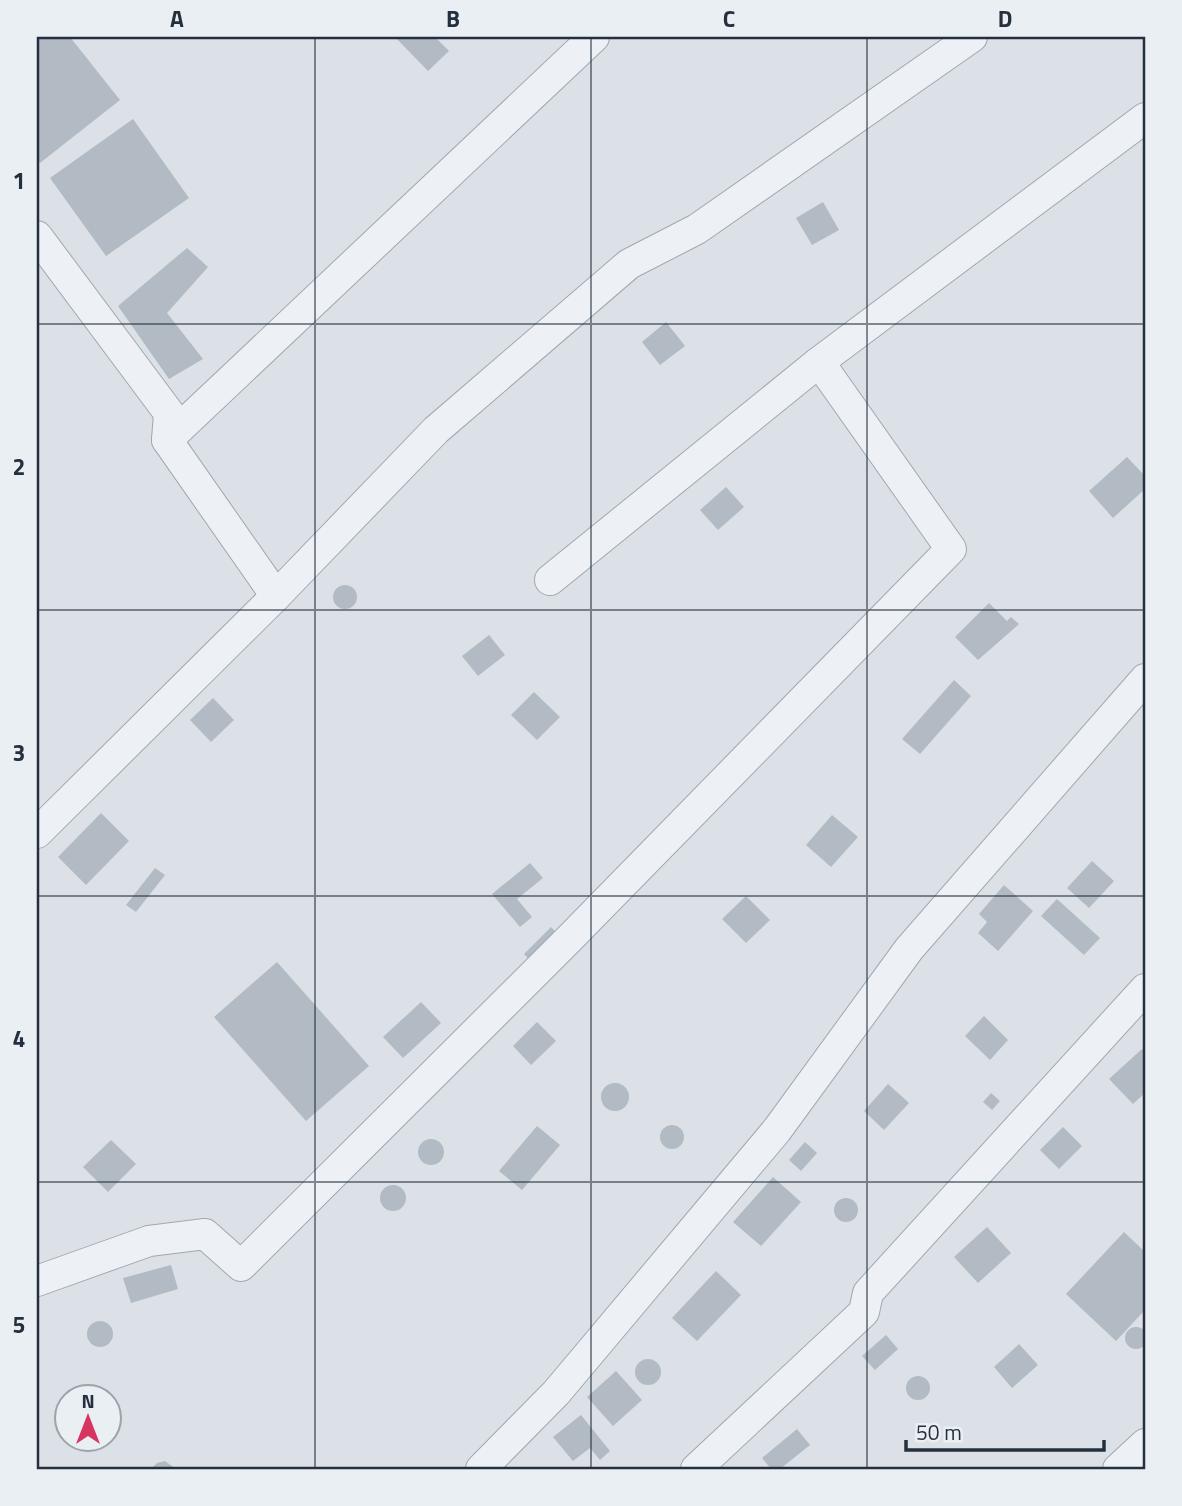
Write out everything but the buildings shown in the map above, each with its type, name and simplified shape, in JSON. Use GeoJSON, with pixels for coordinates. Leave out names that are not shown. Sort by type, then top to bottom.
{"type":"FeatureCollection","features":[{"type":"Feature","properties":{"kind":"street"},"geometry":{"type":"LineString","coordinates":[[167,440],[594,37]]}},
{"type":"Feature","properties":{"kind":"street"},"geometry":{"type":"LineString","coordinates":[[37,833],[276,596],[436,430],[629,264],[697,229],[972,37]]}},
{"type":"Feature","properties":{"kind":"street"},"geometry":{"type":"LineString","coordinates":[[550,580],[819,362],[1145,118]]}},
{"type":"Feature","properties":{"kind":"street"},"geometry":{"type":"LineString","coordinates":[[37,236],[169,413],[167,440],[276,596]]}},
{"type":"Feature","properties":{"kind":"street"},"geometry":{"type":"LineString","coordinates":[[37,1281],[149,1241],[205,1234],[241,1266],[570,939],[951,549],[819,362]]}},
{"type":"Feature","properties":{"kind":"street"},"geometry":{"type":"LineString","coordinates":[[481,1469],[556,1393],[769,1141],[909,949],[1145,679]]}},
{"type":"Feature","properties":{"kind":"street"},"geometry":{"type":"LineString","coordinates":[[696,1469],[864,1312],[868,1293],[1145,989]]}},
{"type":"Feature","properties":{"kind":"street"},"geometry":{"type":"LineString","coordinates":[[1118,1469],[1145,1444]]}}]}
